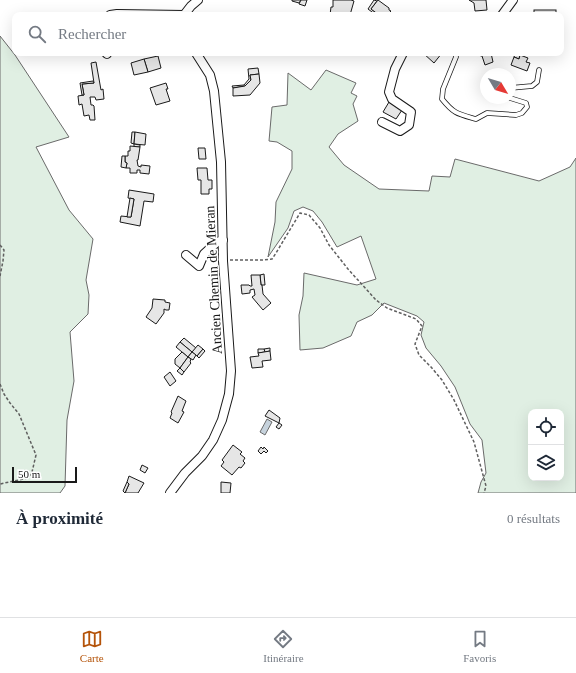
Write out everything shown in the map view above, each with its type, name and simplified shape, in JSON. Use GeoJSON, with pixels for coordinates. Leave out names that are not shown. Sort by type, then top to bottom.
{"type":"FeatureCollection","features":[{"type":"Feature","properties":{"kind":"street"},"geometry":{"type":"LineString","coordinates":[[186,12],[198,0]]}},
{"type":"Feature","properties":{"kind":"street"},"geometry":{"type":"LineString","coordinates":[[504,12],[513,0]]}},
{"type":"Feature","properties":{"kind":"street","name":"Ancien Chemin de Mieran"},"geometry":{"type":"LineString","coordinates":[[170,493],[185,473],[202,456],[213,440],[222,420],[230,394],[231,371],[223,261],[220,162],[214,91],[210,75],[198,56]]}},
{"type":"Feature","properties":{"kind":"street"},"geometry":{"type":"LineString","coordinates":[[382,122],[400,131],[409,125],[412,112],[392,99],[389,92],[395,69],[402,56]]}},
{"type":"Feature","properties":{"kind":"street"},"geometry":{"type":"LineString","coordinates":[[186,255],[199,266],[204,254],[218,242],[223,240]]}},
{"type":"Feature","properties":{"kind":"lane"},"geometry":{"type":"LineString","coordinates":[[456,56],[443,89],[442,99],[448,107],[457,114],[476,119],[487,113],[516,115],[522,113],[527,107],[526,103],[516,100]]}},
{"type":"Feature","properties":{"kind":"lane"},"geometry":{"type":"LineString","coordinates":[[516,87],[532,86],[536,82],[539,70]]}},
{"type":"Feature","properties":{"kind":"path"},"geometry":{"type":"LineString","coordinates":[[223,261],[272,259],[300,213],[309,215],[320,228],[329,245],[376,300],[387,308],[416,319],[422,326],[415,344],[419,355],[442,380],[454,400],[474,442],[486,486],[484,493]]}},
{"type":"Feature","properties":{"kind":"path"},"geometry":{"type":"LineString","coordinates":[[0,245],[4,250],[0,276]]}},
{"type":"Feature","properties":{"kind":"path"},"geometry":{"type":"LineString","coordinates":[[0,384],[4,394],[19,414],[36,456],[32,472],[28,478],[0,484]]}},
{"type":"Feature","properties":{"kind":"green space"},"geometry":{"type":"Polygon","coordinates":[[[0,36],[12,51],[12,56],[16,56],[69,137],[36,147],[69,210],[93,239],[86,280],[89,295],[88,314],[70,332],[74,381],[67,420],[65,486],[60,493],[0,493],[0,36]]]}},
{"type":"Feature","properties":{"kind":"green space"},"geometry":{"type":"Polygon","coordinates":[[[326,70],[356,83],[351,93],[357,96],[353,104],[358,121],[338,134],[329,147],[344,165],[379,189],[429,191],[432,176],[450,177],[455,159],[539,181],[570,167],[576,158],[576,493],[478,493],[481,482],[486,473],[482,440],[470,424],[455,387],[441,366],[426,348],[421,335],[424,322],[417,316],[384,303],[372,315],[357,322],[351,336],[323,348],[300,350],[299,315],[303,296],[304,273],[357,285],[376,279],[361,236],[337,247],[322,222],[313,211],[303,207],[294,211],[288,228],[268,257],[275,222],[276,202],[292,169],[292,151],[277,142],[269,141],[272,107],[287,105],[288,73],[311,90],[326,70]]]}},
{"type":"Feature","properties":{"kind":"shaded area"},"geometry":{"type":"Polygon","coordinates":[[[267,419],[272,422],[265,435],[260,432],[267,419]]]}},
{"type":"Feature","properties":{"kind":"building"},"geometry":{"type":"Polygon","coordinates":[[[292,0],[301,0],[299,3],[292,0]]]}},
{"type":"Feature","properties":{"kind":"building"},"geometry":{"type":"Polygon","coordinates":[[[301,0],[307,0],[305,6],[299,4],[301,0]]]}},
{"type":"Feature","properties":{"kind":"building"},"geometry":{"type":"Polygon","coordinates":[[[333,0],[354,1],[351,12],[330,12],[331,7],[333,7],[333,0]]]}},
{"type":"Feature","properties":{"kind":"building"},"geometry":{"type":"Polygon","coordinates":[[[374,0],[377,1],[371,9],[375,12],[368,9],[374,0]]]}},
{"type":"Feature","properties":{"kind":"building"},"geometry":{"type":"Polygon","coordinates":[[[378,0],[391,11],[375,12],[371,9],[378,0]]]}},
{"type":"Feature","properties":{"kind":"building"},"geometry":{"type":"Polygon","coordinates":[[[469,0],[486,0],[487,10],[475,11],[474,3],[469,0]]]}},
{"type":"Feature","properties":{"kind":"building"},"geometry":{"type":"Polygon","coordinates":[[[534,10],[556,10],[556,12],[534,12],[534,10]]]}},
{"type":"Feature","properties":{"kind":"building"},"geometry":{"type":"Polygon","coordinates":[[[158,56],[161,68],[148,72],[144,59],[158,56]]]}},
{"type":"Feature","properties":{"kind":"building"},"geometry":{"type":"Polygon","coordinates":[[[426,56],[440,56],[434,63],[426,56]]]}},
{"type":"Feature","properties":{"kind":"building"},"geometry":{"type":"Polygon","coordinates":[[[482,56],[492,56],[493,62],[485,65],[482,56]]]}},
{"type":"Feature","properties":{"kind":"building"},"geometry":{"type":"Polygon","coordinates":[[[514,56],[520,56],[519,59],[514,56]]]}},
{"type":"Feature","properties":{"kind":"building"},"geometry":{"type":"Polygon","coordinates":[[[520,56],[528,58],[526,62],[530,63],[527,71],[511,65],[514,57],[519,59],[520,56]]]}},
{"type":"Feature","properties":{"kind":"building"},"geometry":{"type":"Polygon","coordinates":[[[144,59],[148,72],[134,75],[131,63],[144,59]]]}},
{"type":"Feature","properties":{"kind":"building"},"geometry":{"type":"Polygon","coordinates":[[[96,62],[104,99],[96,100],[95,97],[90,97],[91,105],[94,106],[95,120],[90,120],[89,115],[84,116],[82,104],[79,105],[78,96],[84,95],[82,84],[94,83],[91,63],[96,62]]]}},
{"type":"Feature","properties":{"kind":"building"},"geometry":{"type":"Polygon","coordinates":[[[258,68],[259,74],[250,75],[251,80],[245,86],[233,88],[232,86],[244,85],[249,79],[248,69],[258,68]]]}},
{"type":"Feature","properties":{"kind":"building"},"geometry":{"type":"Polygon","coordinates":[[[259,74],[260,83],[250,95],[233,96],[233,88],[245,86],[251,80],[250,75],[259,74]]]}},
{"type":"Feature","properties":{"kind":"building"},"geometry":{"type":"Polygon","coordinates":[[[93,81],[94,83],[82,84],[84,95],[82,95],[80,83],[93,81]]]}},
{"type":"Feature","properties":{"kind":"building"},"geometry":{"type":"Polygon","coordinates":[[[166,83],[168,89],[166,89],[170,101],[156,105],[150,88],[166,83]]]}},
{"type":"Feature","properties":{"kind":"building"},"geometry":{"type":"Polygon","coordinates":[[[389,102],[402,110],[396,119],[383,112],[389,102]]]}},
{"type":"Feature","properties":{"kind":"building"},"geometry":{"type":"Polygon","coordinates":[[[132,132],[135,132],[134,144],[131,143],[132,132]]]}},
{"type":"Feature","properties":{"kind":"building"},"geometry":{"type":"Polygon","coordinates":[[[135,132],[146,134],[145,145],[134,144],[135,132]]]}},
{"type":"Feature","properties":{"kind":"building"},"geometry":{"type":"Polygon","coordinates":[[[134,144],[140,145],[140,147],[134,147],[134,144]]]}},
{"type":"Feature","properties":{"kind":"building"},"geometry":{"type":"Polygon","coordinates":[[[130,146],[140,147],[137,160],[138,166],[150,166],[149,174],[140,173],[140,170],[137,170],[137,173],[130,173],[130,168],[126,168],[127,163],[125,162],[125,156],[128,156],[130,146]]]}},
{"type":"Feature","properties":{"kind":"building"},"geometry":{"type":"Polygon","coordinates":[[[198,148],[205,148],[206,159],[199,159],[198,148]]]}},
{"type":"Feature","properties":{"kind":"building"},"geometry":{"type":"Polygon","coordinates":[[[122,156],[125,156],[125,162],[127,163],[126,168],[121,167],[122,156]]]}},
{"type":"Feature","properties":{"kind":"building"},"geometry":{"type":"Polygon","coordinates":[[[197,168],[207,168],[208,180],[212,180],[212,189],[209,189],[209,194],[201,194],[201,180],[198,180],[197,168]]]}},
{"type":"Feature","properties":{"kind":"building"},"geometry":{"type":"Polygon","coordinates":[[[129,190],[154,194],[153,202],[144,201],[140,226],[120,222],[121,216],[131,217],[134,199],[128,198],[129,190]]]}},
{"type":"Feature","properties":{"kind":"building"},"geometry":{"type":"Polygon","coordinates":[[[130,198],[134,199],[131,217],[127,217],[130,198]]]}},
{"type":"Feature","properties":{"kind":"building"},"geometry":{"type":"Polygon","coordinates":[[[264,274],[265,285],[261,285],[260,275],[264,274]]]}},
{"type":"Feature","properties":{"kind":"building"},"geometry":{"type":"Polygon","coordinates":[[[251,275],[260,275],[263,294],[271,303],[263,310],[252,297],[255,295],[254,289],[250,290],[250,293],[242,294],[241,285],[252,286],[251,275]]]}},
{"type":"Feature","properties":{"kind":"building"},"geometry":{"type":"Polygon","coordinates":[[[153,299],[165,300],[165,302],[170,303],[169,310],[164,309],[164,313],[156,324],[146,317],[152,308],[153,299]]]}},
{"type":"Feature","properties":{"kind":"building"},"geometry":{"type":"Polygon","coordinates":[[[184,338],[196,348],[192,352],[180,342],[184,338]]]}},
{"type":"Feature","properties":{"kind":"building"},"geometry":{"type":"Polygon","coordinates":[[[180,342],[192,352],[188,357],[176,347],[180,342]]]}},
{"type":"Feature","properties":{"kind":"building"},"geometry":{"type":"Polygon","coordinates":[[[198,345],[203,349],[197,356],[192,352],[198,345]]]}},
{"type":"Feature","properties":{"kind":"building"},"geometry":{"type":"Polygon","coordinates":[[[270,348],[270,351],[265,352],[264,349],[270,348]]]}},
{"type":"Feature","properties":{"kind":"building"},"geometry":{"type":"Polygon","coordinates":[[[203,349],[205,351],[199,358],[197,356],[203,349]]]}},
{"type":"Feature","properties":{"kind":"building"},"geometry":{"type":"Polygon","coordinates":[[[258,349],[264,349],[265,352],[258,353],[258,349]]]}},
{"type":"Feature","properties":{"kind":"building"},"geometry":{"type":"Polygon","coordinates":[[[270,351],[271,360],[262,361],[263,367],[252,368],[250,357],[259,356],[258,353],[270,351]]]}},
{"type":"Feature","properties":{"kind":"building"},"geometry":{"type":"Polygon","coordinates":[[[182,352],[188,357],[180,368],[175,364],[175,359],[182,352]]]}},
{"type":"Feature","properties":{"kind":"building"},"geometry":{"type":"Polygon","coordinates":[[[192,352],[196,355],[193,360],[188,357],[192,352]]]}},
{"type":"Feature","properties":{"kind":"building"},"geometry":{"type":"Polygon","coordinates":[[[188,357],[191,359],[191,363],[184,372],[180,368],[188,357]]]}},
{"type":"Feature","properties":{"kind":"building"},"geometry":{"type":"Polygon","coordinates":[[[180,368],[184,372],[182,375],[177,371],[180,368]]]}},
{"type":"Feature","properties":{"kind":"building"},"geometry":{"type":"Polygon","coordinates":[[[170,372],[176,381],[170,386],[164,377],[170,372]]]}},
{"type":"Feature","properties":{"kind":"building"},"geometry":{"type":"Polygon","coordinates":[[[178,396],[186,401],[182,411],[184,412],[178,423],[170,418],[178,396]]]}},
{"type":"Feature","properties":{"kind":"building"},"geometry":{"type":"Polygon","coordinates":[[[269,410],[280,418],[279,423],[265,416],[269,410]]]}},
{"type":"Feature","properties":{"kind":"building"},"geometry":{"type":"Polygon","coordinates":[[[279,423],[282,425],[279,429],[276,427],[279,423]]]}},
{"type":"Feature","properties":{"kind":"building"},"geometry":{"type":"Polygon","coordinates":[[[233,445],[242,452],[240,454],[245,458],[243,461],[245,463],[232,475],[221,466],[224,462],[222,460],[233,445]]]}},
{"type":"Feature","properties":{"kind":"building"},"geometry":{"type":"Polygon","coordinates":[[[261,447],[263,449],[264,447],[268,451],[266,453],[264,451],[261,454],[258,451],[261,447]]]}},
{"type":"Feature","properties":{"kind":"building"},"geometry":{"type":"Polygon","coordinates":[[[142,465],[148,468],[145,473],[140,470],[142,465]]]}},
{"type":"Feature","properties":{"kind":"building"},"geometry":{"type":"Polygon","coordinates":[[[129,476],[144,483],[138,493],[125,493],[129,484],[127,482],[129,476]]]}},
{"type":"Feature","properties":{"kind":"building"},"geometry":{"type":"Polygon","coordinates":[[[127,482],[129,484],[125,493],[123,491],[127,482]]]}},
{"type":"Feature","properties":{"kind":"building"},"geometry":{"type":"Polygon","coordinates":[[[221,482],[231,483],[230,493],[221,493],[221,482]]]}}]}
